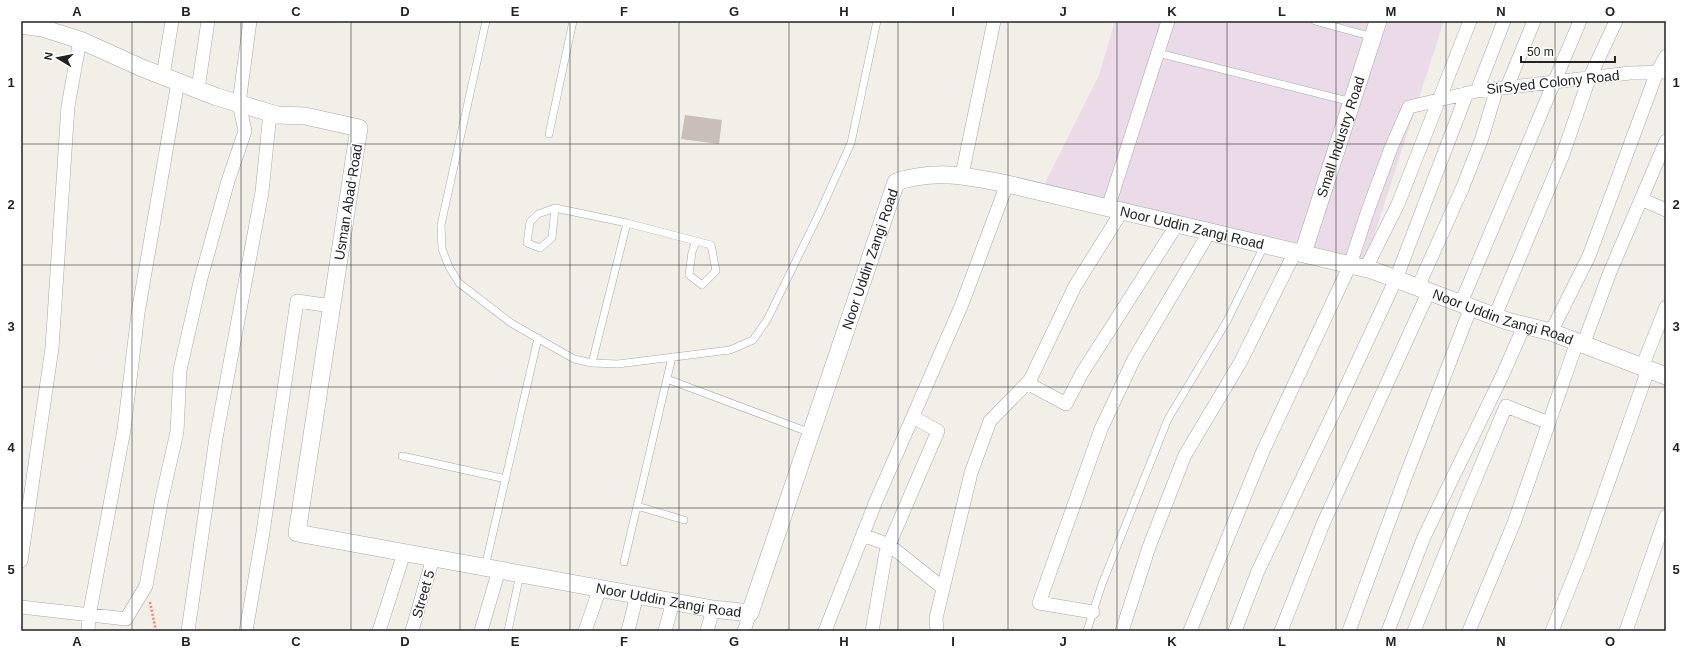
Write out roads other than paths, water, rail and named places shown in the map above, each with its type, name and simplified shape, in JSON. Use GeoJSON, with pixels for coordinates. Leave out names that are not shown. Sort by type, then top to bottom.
{"type":"FeatureCollection","features":[{"type":"Feature","properties":{"kind":"street"},"geometry":{"type":"LineString","coordinates":[[88,631],[89,616],[124,430],[138,313],[170,79],[172,21]]}},
{"type":"Feature","properties":{"kind":"street"},"geometry":{"type":"LineString","coordinates":[[198,89],[208,21]]}},
{"type":"Feature","properties":{"kind":"street"},"geometry":{"type":"LineString","coordinates":[[21,607],[89,616],[126,619],[146,586],[162,498],[178,432],[180,370],[201,278],[226,188],[245,131],[239,103],[250,21]]}},
{"type":"Feature","properties":{"kind":"street"},"geometry":{"type":"LineString","coordinates":[[962,175],[994,21]]}},
{"type":"Feature","properties":{"kind":"street"},"geometry":{"type":"LineString","coordinates":[[937,631],[936,618],[971,473],[990,421],[1030,380],[1075,286],[1115,209],[1168,21]]}},
{"type":"Feature","properties":{"kind":"street","name":"Small Industry Road"},"geometry":{"type":"LineString","coordinates":[[1299,252],[1352,102],[1378,21]]}},
{"type":"Feature","properties":{"kind":"street"},"geometry":{"type":"LineString","coordinates":[[1190,631],[1263,451],[1358,266],[1398,204],[1470,21]]}},
{"type":"Feature","properties":{"kind":"street"},"geometry":{"type":"LineString","coordinates":[[1236,631],[1260,565],[1396,279],[1472,92],[1504,21]]}},
{"type":"Feature","properties":{"kind":"street"},"geometry":{"type":"LineString","coordinates":[[1281,631],[1323,524],[1423,289],[1502,88],[1534,21]]}},
{"type":"Feature","properties":{"kind":"street"},"geometry":{"type":"LineString","coordinates":[[1349,631],[1407,473],[1466,305],[1554,82],[1580,21]]}},
{"type":"Feature","properties":{"kind":"street"},"geometry":{"type":"LineString","coordinates":[[1495,316],[1562,157],[1589,79],[1616,21]]}},
{"type":"Feature","properties":{"kind":"street","name":"Usman Abad Road"},"geometry":{"type":"LineString","coordinates":[[21,25],[42,24],[170,79],[270,113],[277,115],[305,116],[359,128],[297,533]]}},
{"type":"Feature","properties":{"kind":"street"},"geometry":{"type":"LineString","coordinates":[[21,561],[52,348],[68,106],[80,40]]}},
{"type":"Feature","properties":{"kind":"street"},"geometry":{"type":"LineString","coordinates":[[1551,332],[1589,256],[1662,72],[1666,56]]}},
{"type":"Feature","properties":{"kind":"street","name":"SirSyed Colony Road"},"geometry":{"type":"LineString","coordinates":[[1358,266],[1367,213],[1391,148],[1409,107],[1472,92],[1554,82],[1662,72]]}},
{"type":"Feature","properties":{"kind":"street"},"geometry":{"type":"LineString","coordinates":[[188,631],[216,438],[262,192],[270,113]]}},
{"type":"Feature","properties":{"kind":"street"},"geometry":{"type":"LineString","coordinates":[[1469,631],[1514,523],[1549,423],[1580,343],[1666,141]]}},
{"type":"Feature","properties":{"kind":"street","name":"Noor Uddin Zangi Road"},"geometry":{"type":"LineString","coordinates":[[297,533],[713,609],[750,613],[896,182],[915,176],[962,175],[1007,184],[1358,266],[1524,326],[1551,332],[1666,376]]}},
{"type":"Feature","properties":{"kind":"street"},"geometry":{"type":"LineString","coordinates":[[826,631],[862,535],[962,304],[1007,184]]}},
{"type":"Feature","properties":{"kind":"street"},"geometry":{"type":"LineString","coordinates":[[1641,199],[1666,210]]}},
{"type":"Feature","properties":{"kind":"street"},"geometry":{"type":"LineString","coordinates":[[1027,383],[1066,404],[1082,373],[1178,223]]}},
{"type":"Feature","properties":{"kind":"street"},"geometry":{"type":"LineString","coordinates":[[1093,612],[1039,603],[1101,429],[1134,359],[1210,231]]}},
{"type":"Feature","properties":{"kind":"street"},"geometry":{"type":"LineString","coordinates":[[1122,631],[1149,547],[1185,455],[1241,361],[1299,252]]}},
{"type":"Feature","properties":{"kind":"street"},"geometry":{"type":"LineString","coordinates":[[246,631],[263,532],[297,301],[332,306]]}},
{"type":"Feature","properties":{"kind":"street"},"geometry":{"type":"LineString","coordinates":[[1552,631],[1584,552],[1666,307]]}},
{"type":"Feature","properties":{"kind":"street"},"geometry":{"type":"LineString","coordinates":[[1388,631],[1424,538],[1503,374],[1524,326]]}},
{"type":"Feature","properties":{"kind":"street"},"geometry":{"type":"LineString","coordinates":[[1414,631],[1506,406],[1549,423]]}},
{"type":"Feature","properties":{"kind":"street"},"geometry":{"type":"LineString","coordinates":[[872,631],[886,552],[938,431],[913,416]]}},
{"type":"Feature","properties":{"kind":"street"},"geometry":{"type":"LineString","coordinates":[[1626,631],[1666,516]]}},
{"type":"Feature","properties":{"kind":"street"},"geometry":{"type":"LineString","coordinates":[[862,535],[889,545],[944,588]]}},
{"type":"Feature","properties":{"kind":"street"},"geometry":{"type":"LineString","coordinates":[[379,631],[404,553]]}},
{"type":"Feature","properties":{"kind":"street","name":"Street 5"},"geometry":{"type":"LineString","coordinates":[[412,631],[433,558]]}},
{"type":"Feature","properties":{"kind":"street"},"geometry":{"type":"LineString","coordinates":[[481,631],[492,568]]}},
{"type":"Feature","properties":{"kind":"street"},"geometry":{"type":"LineString","coordinates":[[585,631],[600,588]]}},
{"type":"Feature","properties":{"kind":"street"},"geometry":{"type":"LineString","coordinates":[[628,631],[638,595]]}},
{"type":"Feature","properties":{"kind":"street"},"geometry":{"type":"LineString","coordinates":[[665,631],[673,601]]}},
{"type":"Feature","properties":{"kind":"street"},"geometry":{"type":"LineString","coordinates":[[707,631],[713,609]]}},
{"type":"Feature","properties":{"kind":"street"},"geometry":{"type":"LineString","coordinates":[[744,631],[750,613]]}},
{"type":"Feature","properties":{"kind":"lane"},"geometry":{"type":"LineString","coordinates":[[486,21],[441,225],[442,249],[449,268],[459,283],[511,323],[574,359],[592,363],[618,364],[730,350],[752,340],[767,320],[818,216],[852,142],[876,21]]}},
{"type":"Feature","properties":{"kind":"lane"},"geometry":{"type":"LineString","coordinates":[[550,134],[573,21]]}},
{"type":"Feature","properties":{"kind":"lane"},"geometry":{"type":"LineString","coordinates":[[1315,21],[1373,37]]}},
{"type":"Feature","properties":{"kind":"lane"},"geometry":{"type":"LineString","coordinates":[[1158,53],[1352,102]]}},
{"type":"Feature","properties":{"kind":"lane"},"geometry":{"type":"LineString","coordinates":[[555,208],[552,238],[540,248],[527,243],[530,222],[538,214],[555,208],[627,223],[696,241],[711,245],[716,271],[702,286],[689,275],[692,252],[696,241]]}},
{"type":"Feature","properties":{"kind":"lane"},"geometry":{"type":"LineString","coordinates":[[592,363],[627,223]]}},
{"type":"Feature","properties":{"kind":"lane"},"geometry":{"type":"LineString","coordinates":[[1087,631],[1102,584],[1168,419],[1226,321],[1265,244]]}},
{"type":"Feature","properties":{"kind":"lane"},"geometry":{"type":"LineString","coordinates":[[492,568],[506,479],[538,338]]}},
{"type":"Feature","properties":{"kind":"lane"},"geometry":{"type":"LineString","coordinates":[[624,562],[672,357]]}},
{"type":"Feature","properties":{"kind":"lane"},"geometry":{"type":"LineString","coordinates":[[667,379],[811,433]]}},
{"type":"Feature","properties":{"kind":"lane"},"geometry":{"type":"LineString","coordinates":[[402,456],[506,479]]}},
{"type":"Feature","properties":{"kind":"lane"},"geometry":{"type":"LineString","coordinates":[[637,506],[684,520]]}},
{"type":"Feature","properties":{"kind":"lane"},"geometry":{"type":"LineString","coordinates":[[508,631],[520,574]]}}]}
